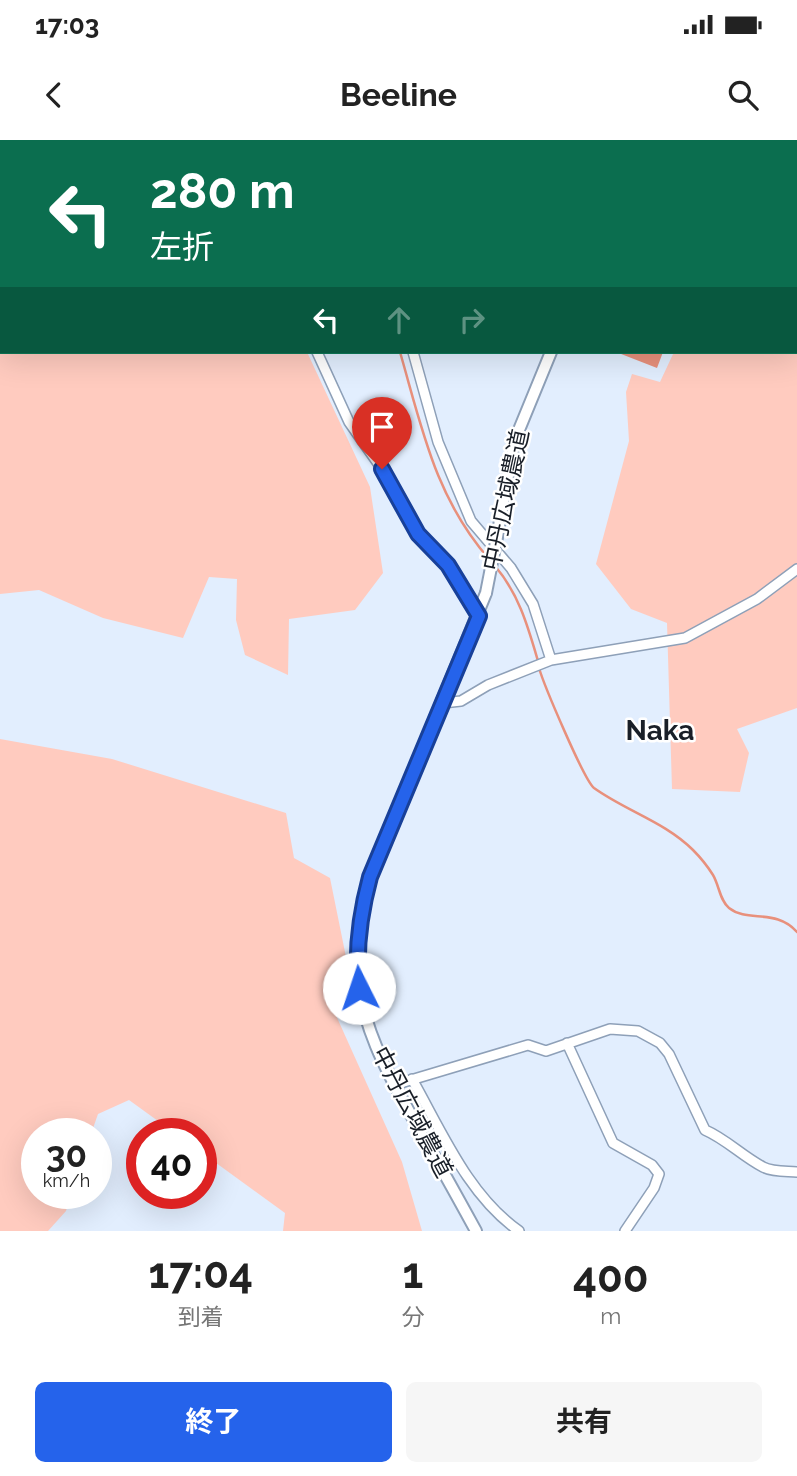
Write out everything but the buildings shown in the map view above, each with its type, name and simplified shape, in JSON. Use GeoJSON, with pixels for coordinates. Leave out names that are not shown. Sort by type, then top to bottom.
{"type":"FeatureCollection","features":[{"type":"Feature","properties":{"kind":"street"},"geometry":{"type":"LineString","coordinates":[[318,354],[348,422],[382,469],[418,534],[448,565],[479,616]]}},
{"type":"Feature","properties":{"kind":"street"},"geometry":{"type":"LineString","coordinates":[[414,354],[438,442],[471,521],[511,568],[533,604],[551,660]]}},
{"type":"Feature","properties":{"kind":"street","name":"中丹広域農道"},"geometry":{"type":"LineString","coordinates":[[476,1231],[394,1085],[371,1036],[359,988],[358,935],[370,877],[479,616],[486,593],[514,442],[550,354]]}},
{"type":"Feature","properties":{"kind":"street"},"geometry":{"type":"LineString","coordinates":[[443,703],[461,701],[488,685],[551,660],[685,638],[757,598],[797,569]]}},
{"type":"Feature","properties":{"kind":"street"},"geometry":{"type":"LineString","coordinates":[[394,1085],[528,1045],[546,1051],[610,1029],[638,1031],[660,1043],[669,1054],[705,1130],[723,1138],[763,1166],[773,1170],[797,1172]]}},
{"type":"Feature","properties":{"kind":"street"},"geometry":{"type":"LineString","coordinates":[[567,1043],[613,1143],[652,1165],[659,1174],[654,1188],[625,1231]]}},
{"type":"Feature","properties":{"kind":"street"},"geometry":{"type":"LineString","coordinates":[[412,1079],[477,1191],[499,1217],[519,1231]]}},
{"type":"Feature","properties":{"kind":"shaded area"},"geometry":{"type":"Polygon","coordinates":[[[0,354],[308,354],[370,487],[383,573],[355,610],[289,619],[288,675],[245,655],[236,620],[237,579],[209,577],[183,638],[103,618],[39,590],[0,594],[0,354]]]}},
{"type":"Feature","properties":{"kind":"shaded area"},"geometry":{"type":"Polygon","coordinates":[[[621,354],[662,354],[657,368],[621,354]]]}},
{"type":"Feature","properties":{"kind":"shaded area"},"geometry":{"type":"Polygon","coordinates":[[[673,354],[797,354],[797,708],[737,729],[749,753],[740,792],[672,789],[667,623],[631,609],[596,564],[629,441],[626,392],[632,374],[660,382],[673,354]]]}},
{"type":"Feature","properties":{"kind":"shaded area"},"geometry":{"type":"Polygon","coordinates":[[[0,739],[112,759],[286,813],[294,858],[330,878],[346,957],[330,1002],[402,1162],[422,1231],[283,1231],[285,1213],[217,1164],[217,1118],[154,1118],[129,1100],[98,1114],[97,1118],[21,1118],[21,1209],[67,1209],[48,1231],[0,1231],[0,739]]]}},
{"type":"Feature","properties":{"kind":"waterway"},"geometry":{"type":"LineString","coordinates":[[401,354],[424,435],[443,486],[455,511],[489,559]]}},
{"type":"Feature","properties":{"kind":"waterway"},"geometry":{"type":"LineString","coordinates":[[495,566],[517,599],[538,661]]}},
{"type":"Feature","properties":{"kind":"waterway"},"geometry":{"type":"LineString","coordinates":[[539,668],[574,751],[594,788],[682,840],[713,875],[729,908],[745,915],[780,920],[797,932]]}},
{"type":"Feature","properties":{"kind":"district","name":"Naka"},"geometry":{"type":"Point","coordinates":[660,730]}},
{"type":"Feature","properties":{"kind":"route"},"geometry":{"type":"LineString","coordinates":[[359,988],[358,935],[370,877],[479,616],[448,565],[418,534],[382,469]]}}]}
